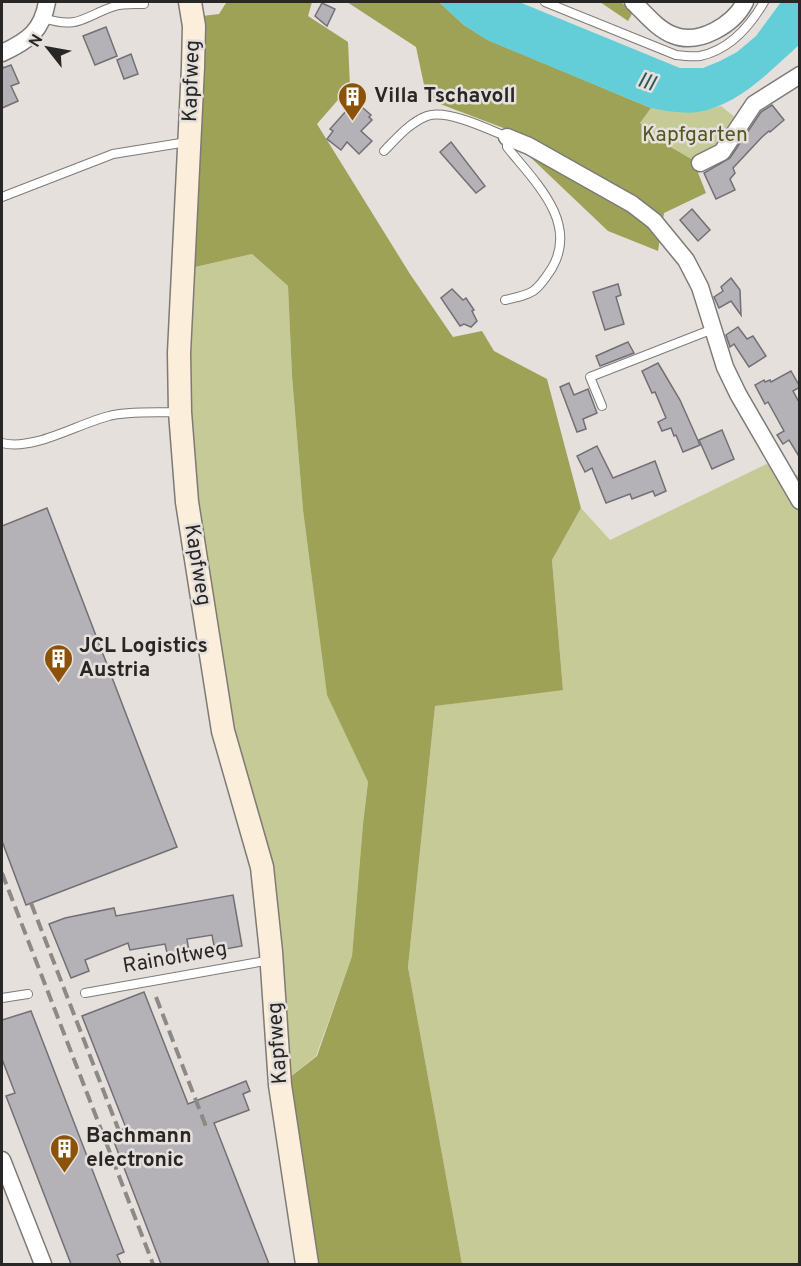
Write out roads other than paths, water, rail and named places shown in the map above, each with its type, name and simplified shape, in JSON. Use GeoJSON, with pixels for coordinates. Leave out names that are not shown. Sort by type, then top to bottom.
{"type":"FeatureCollection","features":[{"type":"Feature","properties":{"kind":"street"},"geometry":{"type":"LineString","coordinates":[[2,53],[21,44],[34,32],[44,18],[47,2]]}},
{"type":"Feature","properties":{"kind":"street","name":"Kapfweg"},"geometry":{"type":"LineString","coordinates":[[190,2],[194,26],[179,353],[180,412],[187,502],[223,731],[262,867],[272,960],[279,1085],[307,1264]]}},
{"type":"Feature","properties":{"kind":"street"},"geometry":{"type":"LineString","coordinates":[[633,2],[650,7],[662,28],[673,35],[692,37],[705,34],[732,20],[745,2]]}},
{"type":"Feature","properties":{"kind":"street"},"geometry":{"type":"LineString","coordinates":[[700,163],[722,152],[754,105],[800,75]]}},
{"type":"Feature","properties":{"kind":"street"},"geometry":{"type":"LineString","coordinates":[[507,137],[529,146],[632,204],[654,221],[686,260],[700,287],[725,367],[738,394],[800,501]]}},
{"type":"Feature","properties":{"kind":"street"},"geometry":{"type":"LineString","coordinates":[[2,1160],[43,1264]]}},
{"type":"Feature","properties":{"kind":"lane"},"geometry":{"type":"LineString","coordinates":[[545,2],[676,55],[698,56],[717,51],[731,42],[750,24],[764,2]]}},
{"type":"Feature","properties":{"kind":"lane"},"geometry":{"type":"LineString","coordinates":[[44,18],[59,23],[74,24],[117,5],[144,4]]}},
{"type":"Feature","properties":{"kind":"lane"},"geometry":{"type":"LineString","coordinates":[[384,151],[405,129],[427,116],[437,114],[507,137],[507,147],[551,203],[559,223],[561,237],[556,261],[546,278],[532,294],[505,300]]}},
{"type":"Feature","properties":{"kind":"lane"},"geometry":{"type":"LineString","coordinates":[[2,197],[113,154],[190,141]]}},
{"type":"Feature","properties":{"kind":"lane"},"geometry":{"type":"LineString","coordinates":[[602,406],[590,377],[714,329]]}},
{"type":"Feature","properties":{"kind":"lane"},"geometry":{"type":"LineString","coordinates":[[2,443],[13,446],[32,442],[111,415],[180,412]]}},
{"type":"Feature","properties":{"kind":"lane","name":"Rainoltweg"},"geometry":{"type":"LineString","coordinates":[[85,993],[272,960]]}},
{"type":"Feature","properties":{"kind":"lane"},"geometry":{"type":"LineString","coordinates":[[2,998],[28,994]]}},
{"type":"Feature","properties":{"kind":"water","name":"Ill"},"geometry":{"type":"Polygon","coordinates":[[[439,2],[519,2],[680,68],[703,68],[737,52],[756,36],[781,2],[799,2],[799,45],[740,95],[713,108],[698,112],[675,112],[651,108],[487,40],[464,25],[439,2]]]}},
{"type":"Feature","properties":{"kind":"railway"},"geometry":{"type":"LineString","coordinates":[[2,873],[153,1264]]}},
{"type":"Feature","properties":{"kind":"railway"},"geometry":{"type":"LineString","coordinates":[[31,903],[119,1131]]}},
{"type":"Feature","properties":{"kind":"railway"},"geometry":{"type":"LineString","coordinates":[[156,997],[207,1129]]}},
{"type":"Feature","properties":{"kind":"place","name":"Villa Tschavoll"},"geometry":{"type":"Point","coordinates":[353,122]}},
{"type":"Feature","properties":{"kind":"place","name":"JCL Logistics Austria"},"geometry":{"type":"Point","coordinates":[58,684]}},
{"type":"Feature","properties":{"kind":"place","name":"Bachmann electronic"},"geometry":{"type":"Point","coordinates":[65,1174]}},
{"type":"Feature","properties":{"kind":"park label","name":"Kapfgarten"},"geometry":{"type":"Point","coordinates":[695,135]}}]}
